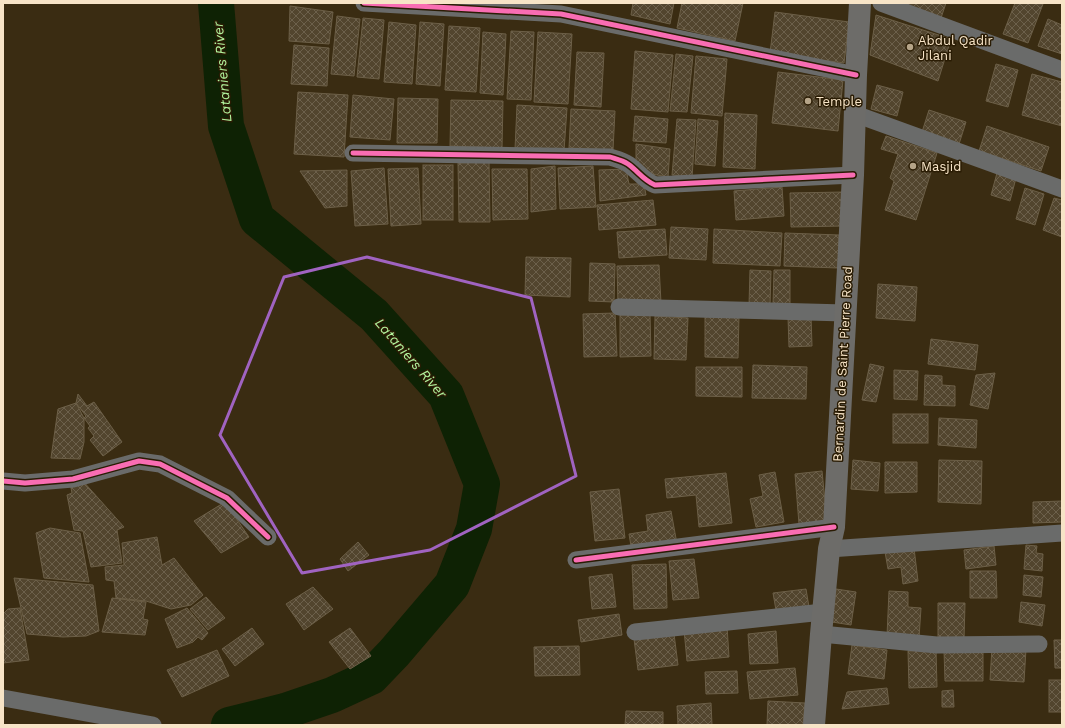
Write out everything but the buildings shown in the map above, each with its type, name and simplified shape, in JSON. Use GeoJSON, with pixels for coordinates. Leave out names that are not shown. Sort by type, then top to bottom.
{"type":"FeatureCollection","features":[{"type":"Feature","properties":{"kind":"main road","name":"Bernardin de Saint Pierre Road"},"geometry":{"type":"LineString","coordinates":[[814,725],[829,549],[834,527],[853,175],[860,3]]}},
{"type":"Feature","properties":{"kind":"street"},"geometry":{"type":"LineString","coordinates":[[364,3],[562,8],[856,74]]}},
{"type":"Feature","properties":{"kind":"street"},"geometry":{"type":"LineString","coordinates":[[881,3],[1062,70]]}},
{"type":"Feature","properties":{"kind":"street"},"geometry":{"type":"LineString","coordinates":[[855,114],[1062,189]]}},
{"type":"Feature","properties":{"kind":"street"},"geometry":{"type":"LineString","coordinates":[[353,153],[610,157],[628,164],[644,179],[655,185],[853,175]]}},
{"type":"Feature","properties":{"kind":"street"},"geometry":{"type":"LineString","coordinates":[[619,307],[845,313]]}},
{"type":"Feature","properties":{"kind":"street"},"geometry":{"type":"LineString","coordinates":[[3,481],[25,483],[73,479],[140,461],[160,464],[227,498],[268,537]]}},
{"type":"Feature","properties":{"kind":"street"},"geometry":{"type":"LineString","coordinates":[[576,560],[834,527]]}},
{"type":"Feature","properties":{"kind":"street"},"geometry":{"type":"LineString","coordinates":[[829,549],[1062,533]]}},
{"type":"Feature","properties":{"kind":"street"},"geometry":{"type":"LineString","coordinates":[[635,632],[823,612]]}},
{"type":"Feature","properties":{"kind":"street"},"geometry":{"type":"LineString","coordinates":[[821,634],[937,645],[1039,644]]}},
{"type":"Feature","properties":{"kind":"street"},"geometry":{"type":"LineString","coordinates":[[3,698],[153,725]]}},
{"type":"Feature","properties":{"kind":"highlighted area"},"geometry":{"type":"Polygon","coordinates":[[[367,257],[531,298],[576,476],[430,550],[302,573],[220,435],[284,277],[367,257]]]}},
{"type":"Feature","properties":{"kind":"waterway","name":"Lataniers River"},"geometry":{"type":"LineString","coordinates":[[216,3],[226,126],[257,219],[374,315],[446,395],[482,484],[474,529],[452,585],[394,653],[371,677],[332,695],[285,711],[229,725]]}},
{"type":"Feature","properties":{"kind":"cycle path"},"geometry":{"type":"LineString","coordinates":[[364,3],[561,14],[856,75]]}},
{"type":"Feature","properties":{"kind":"cycle path"},"geometry":{"type":"LineString","coordinates":[[353,153],[610,157],[628,164],[647,181],[655,185],[853,175]]}},
{"type":"Feature","properties":{"kind":"cycle path"},"geometry":{"type":"LineString","coordinates":[[3,481],[25,483],[73,479],[139,461],[160,464],[227,498],[268,537]]}},
{"type":"Feature","properties":{"kind":"cycle path"},"geometry":{"type":"LineString","coordinates":[[576,560],[834,527]]}},
{"type":"Feature","properties":{"kind":"place","name":"Abdul Qadir Jilani"},"geometry":{"type":"Point","coordinates":[910,47]}},
{"type":"Feature","properties":{"kind":"place","name":"Temple"},"geometry":{"type":"Point","coordinates":[808,101]}},
{"type":"Feature","properties":{"kind":"place","name":"Masjid"},"geometry":{"type":"Point","coordinates":[913,166]}}]}
